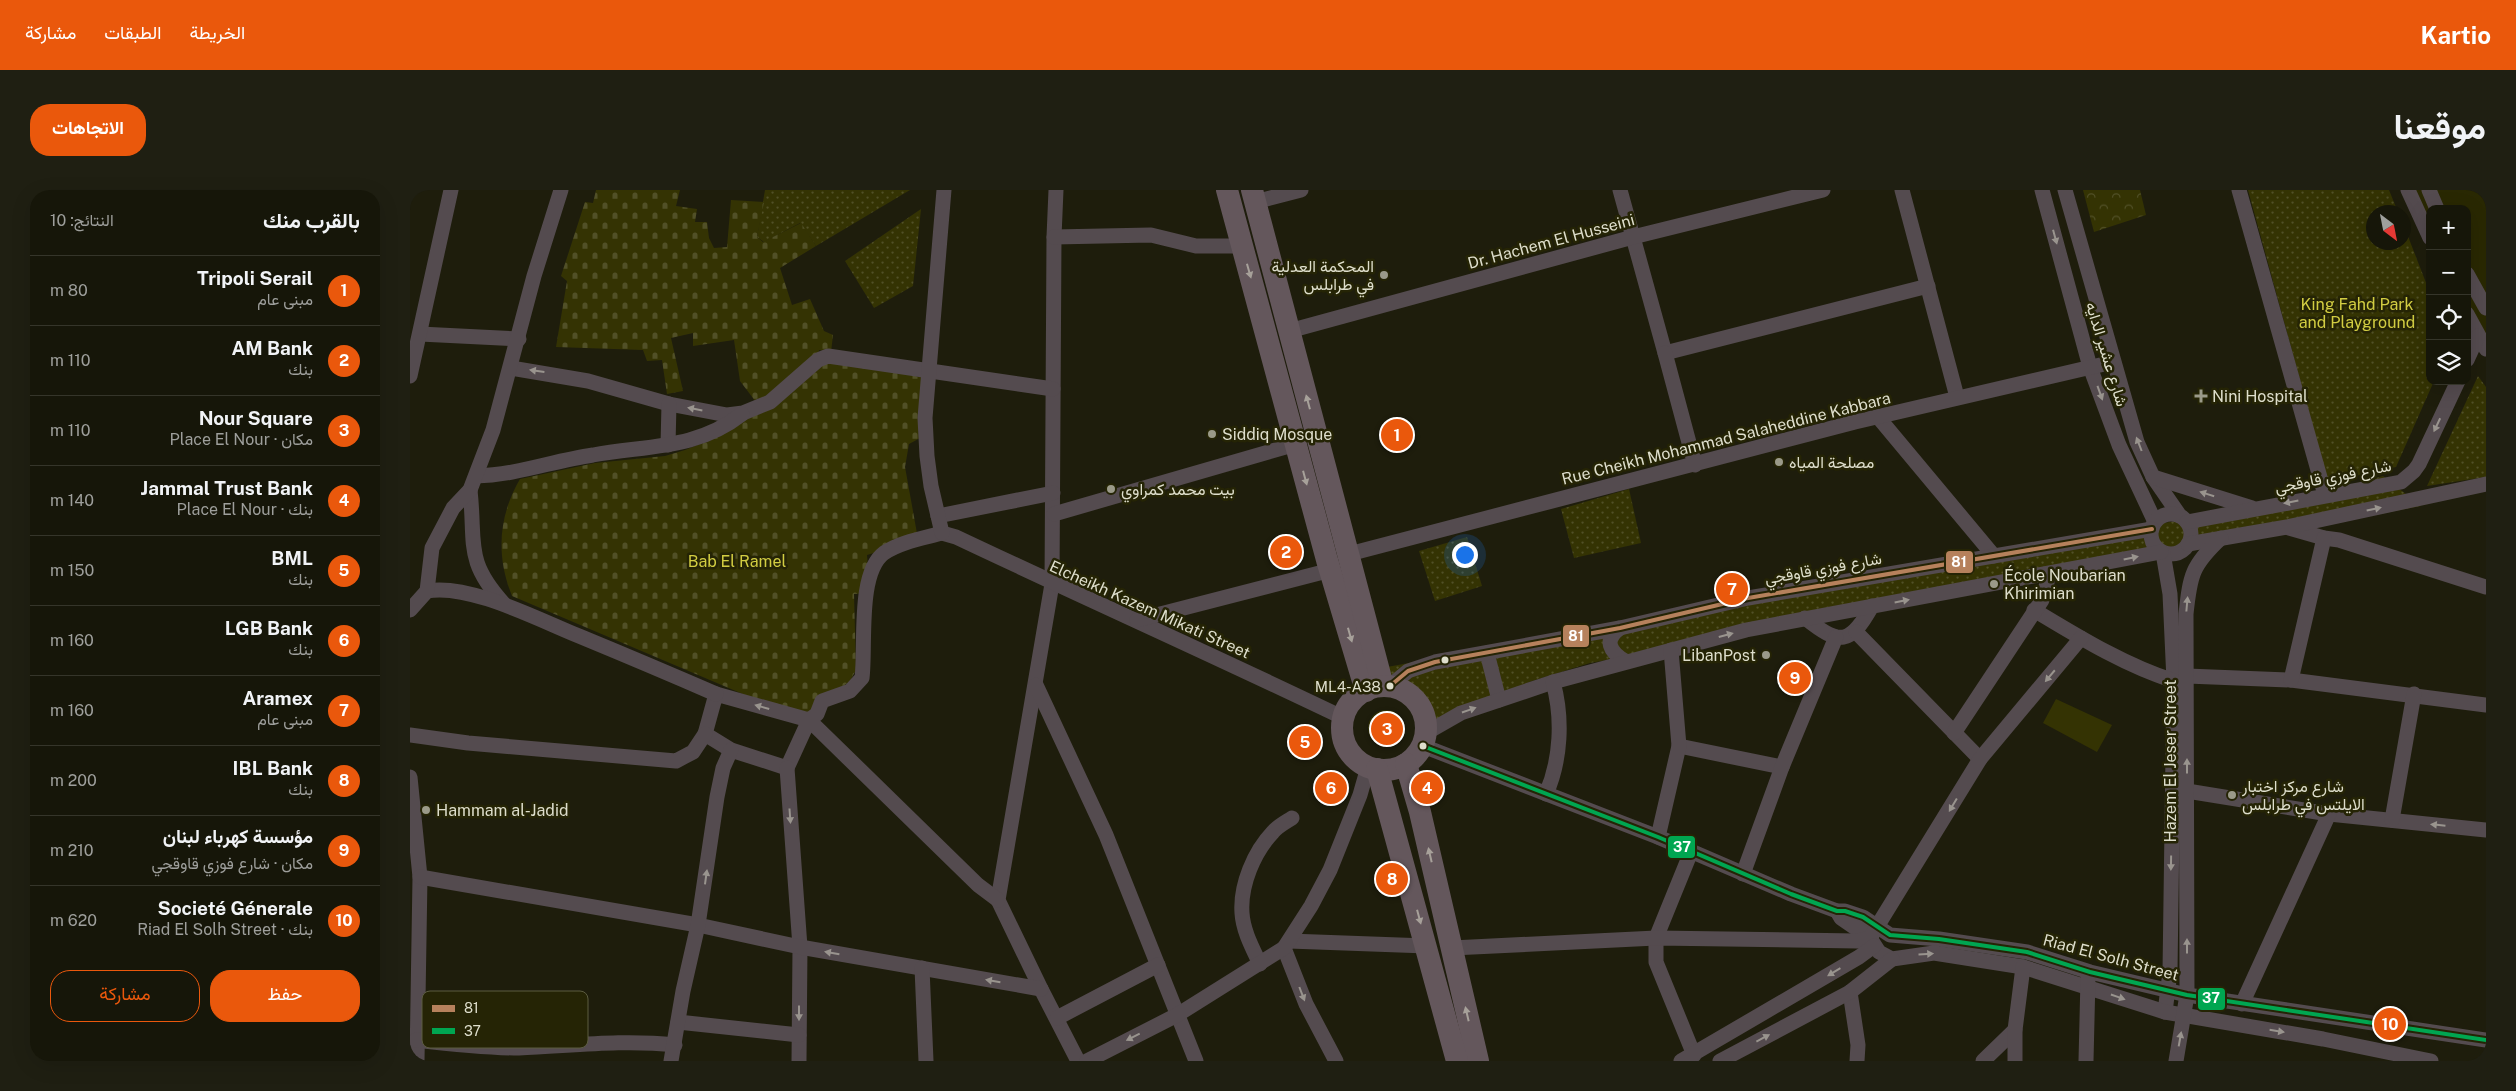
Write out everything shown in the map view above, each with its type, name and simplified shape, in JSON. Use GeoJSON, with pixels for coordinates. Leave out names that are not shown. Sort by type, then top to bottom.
{"type":"FeatureCollection","features":[{"type":"Feature","properties":{"kind":"highway"},"geometry":{"type":"LineString","coordinates":[[1227,190],[1331,570],[1380,688]]}},
{"type":"Feature","properties":{"kind":"highway"},"geometry":{"type":"LineString","coordinates":[[1254,196],[1349,554],[1380,688]]}},
{"type":"Feature","properties":{"kind":"highway"},"geometry":{"type":"LineString","coordinates":[[1380,688],[1402,690],[1413,697],[1424,714],[1424,739],[1416,756],[1406,764],[1395,769],[1372,768],[1350,752],[1344,741],[1344,718],[1348,707],[1380,688]]}},
{"type":"Feature","properties":{"kind":"highway"},"geometry":{"type":"LineString","coordinates":[[1406,764],[1420,812],[1478,1061]]}},
{"type":"Feature","properties":{"kind":"highway"},"geometry":{"type":"LineString","coordinates":[[1372,768],[1427,946],[1457,1061]]}},
{"type":"Feature","properties":{"kind":"street"},"geometry":{"type":"LineString","coordinates":[[410,376],[451,190]]}},
{"type":"Feature","properties":{"kind":"street"},"geometry":{"type":"LineString","coordinates":[[427,591],[432,548],[454,508],[470,490],[493,430],[534,276],[561,190]]}},
{"type":"Feature","properties":{"kind":"street"},"geometry":{"type":"LineString","coordinates":[[799,1061],[800,947],[787,768],[809,720],[817,714],[825,699],[850,691],[862,678],[867,587],[876,560],[894,549],[942,533],[927,456],[926,418],[928,369],[944,190]]}},
{"type":"Feature","properties":{"kind":"street"},"geometry":{"type":"LineString","coordinates":[[998,900],[1052,584],[1054,514],[1054,237],[1056,190]]}},
{"type":"Feature","properties":{"kind":"street"},"geometry":{"type":"LineString","coordinates":[[1254,196],[1301,190]]}},
{"type":"Feature","properties":{"kind":"street"},"geometry":{"type":"LineString","coordinates":[[1620,190],[1695,465]]}},
{"type":"Feature","properties":{"kind":"street","name":"Dr. Hachem El Husseini"},"geometry":{"type":"LineString","coordinates":[[1289,331],[1633,236],[1823,190]]}},
{"type":"Feature","properties":{"kind":"street"},"geometry":{"type":"LineString","coordinates":[[1902,190],[1957,397]]}},
{"type":"Feature","properties":{"kind":"street","name":"شارع عشير الدايه"},"geometry":{"type":"LineString","coordinates":[[2042,190],[2090,367],[2119,445],[2153,526]]}},
{"type":"Feature","properties":{"kind":"street","name":"شارع عشير الدايه"},"geometry":{"type":"LineString","coordinates":[[2065,190],[2113,362],[2138,442],[2153,477],[2183,519]]}},
{"type":"Feature","properties":{"kind":"street"},"geometry":{"type":"LineString","coordinates":[[2239,190],[2325,495]]}},
{"type":"Feature","properties":{"kind":"street"},"geometry":{"type":"LineString","coordinates":[[2408,190],[2426,229]]}},
{"type":"Feature","properties":{"kind":"street"},"geometry":{"type":"LineString","coordinates":[[2429,190],[2435,205]]}},
{"type":"Feature","properties":{"kind":"street"},"geometry":{"type":"LineString","coordinates":[[1054,237],[1150,235],[1196,246],[1242,246]]}},
{"type":"Feature","properties":{"kind":"street"},"geometry":{"type":"LineString","coordinates":[[2471,281],[2486,308]]}},
{"type":"Feature","properties":{"kind":"street"},"geometry":{"type":"LineString","coordinates":[[1665,353],[1928,286]]}},
{"type":"Feature","properties":{"kind":"street"},"geometry":{"type":"LineString","coordinates":[[2471,321],[2482,342],[2471,355]]}},
{"type":"Feature","properties":{"kind":"street"},"geometry":{"type":"LineString","coordinates":[[420,334],[518,339]]}},
{"type":"Feature","properties":{"kind":"street"},"geometry":{"type":"LineString","coordinates":[[476,476],[504,475],[592,454],[690,442],[715,433],[743,413],[770,402],[818,360],[828,356],[928,369],[1053,389]]}},
{"type":"Feature","properties":{"kind":"street","name":"Rue Cheikh Mohammad Salaheddine Kabbara"},"geometry":{"type":"LineString","coordinates":[[1349,554],[1957,397],[2113,362]]}},
{"type":"Feature","properties":{"kind":"street"},"geometry":{"type":"LineString","coordinates":[[511,368],[588,380],[669,404],[727,415],[743,413]]}},
{"type":"Feature","properties":{"kind":"street","name":"شارع فوزي قاوقجي"},"geometry":{"type":"LineString","coordinates":[[2183,519],[2254,509],[2401,482],[2419,464],[2456,385]]}},
{"type":"Feature","properties":{"kind":"street"},"geometry":{"type":"LineString","coordinates":[[668,445],[669,404]]}},
{"type":"Feature","properties":{"kind":"street"},"geometry":{"type":"LineString","coordinates":[[1878,417],[1994,556]]}},
{"type":"Feature","properties":{"kind":"street"},"geometry":{"type":"LineString","coordinates":[[1054,514],[1296,444]]}},
{"type":"Feature","properties":{"kind":"street"},"geometry":{"type":"LineString","coordinates":[[2153,477],[2254,509]]}},
{"type":"Feature","properties":{"kind":"street"},"geometry":{"type":"LineString","coordinates":[[2401,482],[2408,489],[2406,502]]}},
{"type":"Feature","properties":{"kind":"street"},"geometry":{"type":"LineString","coordinates":[[1424,739],[1461,712],[1625,661],[1746,630],[2162,552],[2175,554],[2188,544],[2287,527],[2486,484]]}},
{"type":"Feature","properties":{"kind":"street"},"geometry":{"type":"LineString","coordinates":[[470,490],[474,557],[477,567],[490,589],[505,606]]}},
{"type":"Feature","properties":{"kind":"street"},"geometry":{"type":"LineString","coordinates":[[938,516],[1053,492]]}},
{"type":"Feature","properties":{"kind":"street"},"geometry":{"type":"LineString","coordinates":[[2162,552],[2152,542],[2153,526],[2169,514],[2183,519],[2191,537],[2188,544]]}},
{"type":"Feature","properties":{"kind":"street"},"geometry":{"type":"LineString","coordinates":[[2291,680],[2331,539],[2343,515]]}},
{"type":"Feature","properties":{"kind":"street","name":"شارع فوزي قاوقجي"},"geometry":{"type":"LineString","coordinates":[[1380,688],[1420,665],[1620,628],[1748,598],[1994,556],[2153,526]]}},
{"type":"Feature","properties":{"kind":"street"},"geometry":{"type":"LineString","coordinates":[[2287,527],[2486,588]]}},
{"type":"Feature","properties":{"kind":"street","name":"Elcheikh Kazem Mikati Street"},"geometry":{"type":"LineString","coordinates":[[942,533],[956,537],[1052,584],[1138,620],[1344,718]]}},
{"type":"Feature","properties":{"kind":"street","name":"Hazem El Jeser Street"},"geometry":{"type":"LineString","coordinates":[[2165,1012],[2168,990],[2181,679],[2189,583],[2195,566],[2221,538]]}},
{"type":"Feature","properties":{"kind":"street","name":"Hazem El Jeser Street"},"geometry":{"type":"LineString","coordinates":[[2162,552],[2170,594],[2181,679],[2187,791],[2187,995],[2176,1061]]}},
{"type":"Feature","properties":{"kind":"street"},"geometry":{"type":"LineString","coordinates":[[1138,620],[1331,570]]}},
{"type":"Feature","properties":{"kind":"street"},"geometry":{"type":"LineString","coordinates":[[1954,733],[2045,592],[2045,574]]}},
{"type":"Feature","properties":{"kind":"street"},"geometry":{"type":"LineString","coordinates":[[410,610],[427,591],[440,588],[460,592],[505,606],[716,694],[809,720],[978,885],[998,900],[1040,989],[1058,1018],[1078,1061]]}},
{"type":"Feature","properties":{"kind":"street"},"geometry":{"type":"LineString","coordinates":[[1805,618],[1818,628],[1836,637],[1848,637],[1856,632],[1872,606]]}},
{"type":"Feature","properties":{"kind":"street"},"geometry":{"type":"LineString","coordinates":[[2034,610],[2081,638],[2149,673],[2181,679],[2291,680],[2414,694],[2486,705]]}},
{"type":"Feature","properties":{"kind":"street"},"geometry":{"type":"LineString","coordinates":[[1620,628],[1611,636],[1609,644],[1614,654],[1625,661]]}},
{"type":"Feature","properties":{"kind":"street"},"geometry":{"type":"LineString","coordinates":[[1856,632],[1980,759]]}},
{"type":"Feature","properties":{"kind":"street"},"geometry":{"type":"LineString","coordinates":[[1743,874],[1782,767],[1836,637]]}},
{"type":"Feature","properties":{"kind":"street"},"geometry":{"type":"LineString","coordinates":[[1691,852],[1656,938],[1656,962],[1688,1058],[1872,942],[1878,926],[1980,759],[2081,638]]}},
{"type":"Feature","properties":{"kind":"street"},"geometry":{"type":"LineString","coordinates":[[1658,837],[1679,746],[1671,650]]}},
{"type":"Feature","properties":{"kind":"street"},"geometry":{"type":"LineString","coordinates":[[1487,653],[1500,700]]}},
{"type":"Feature","properties":{"kind":"street"},"geometry":{"type":"LineString","coordinates":[[1546,794],[1553,777],[1560,725],[1558,701],[1553,682]]}},
{"type":"Feature","properties":{"kind":"street"},"geometry":{"type":"LineString","coordinates":[[1036,686],[1106,835],[1196,1061]]}},
{"type":"Feature","properties":{"kind":"street"},"geometry":{"type":"LineString","coordinates":[[410,735],[676,761],[692,752],[705,734],[716,694]]}},
{"type":"Feature","properties":{"kind":"street"},"geometry":{"type":"LineString","coordinates":[[2392,820],[2414,694]]}},
{"type":"Feature","properties":{"kind":"street"},"geometry":{"type":"LineString","coordinates":[[705,734],[731,750],[787,768]]}},
{"type":"Feature","properties":{"kind":"street","name":"Riad El Solh Street"},"geometry":{"type":"LineString","coordinates":[[1424,739],[1546,794],[1658,837],[1743,874],[1837,911],[1845,911],[1878,926],[1890,935],[1938,939],[2027,952],[2165,1012],[2323,1039],[2432,1061]]}},
{"type":"Feature","properties":{"kind":"street"},"geometry":{"type":"LineString","coordinates":[[1679,746],[1782,767]]}},
{"type":"Feature","properties":{"kind":"street"},"geometry":{"type":"LineString","coordinates":[[671,1061],[698,925],[717,797],[723,768],[731,750]]}},
{"type":"Feature","properties":{"kind":"street"},"geometry":{"type":"LineString","coordinates":[[1087,1061],[1177,1016],[1246,974],[1287,945],[1312,906],[1330,870],[1372,768]]}},
{"type":"Feature","properties":{"kind":"street"},"geometry":{"type":"LineString","coordinates":[[410,777],[420,877],[416,1040],[418,1061]]}},
{"type":"Feature","properties":{"kind":"street"},"geometry":{"type":"LineString","coordinates":[[2187,791],[2329,814],[2486,830]]}},
{"type":"Feature","properties":{"kind":"street"},"geometry":{"type":"LineString","coordinates":[[2242,1004],[2329,814]]}},
{"type":"Feature","properties":{"kind":"street"},"geometry":{"type":"LineString","coordinates":[[1260,964],[1246,933],[1242,914],[1243,890],[1251,866],[1262,845],[1274,830],[1292,818]]}},
{"type":"Feature","properties":{"kind":"street"},"geometry":{"type":"LineString","coordinates":[[420,877],[698,925],[800,947],[1040,989]]}},
{"type":"Feature","properties":{"kind":"street"},"geometry":{"type":"LineString","coordinates":[[1837,911],[1841,918],[1872,942],[1884,956],[1892,959]]}},
{"type":"Feature","properties":{"kind":"street"},"geometry":{"type":"LineString","coordinates":[[1452,948],[1656,938],[1872,942]]}},
{"type":"Feature","properties":{"kind":"street"},"geometry":{"type":"LineString","coordinates":[[1287,945],[1427,946]]}},
{"type":"Feature","properties":{"kind":"street"},"geometry":{"type":"LineString","coordinates":[[1287,945],[1306,1004],[1336,1061]]}},
{"type":"Feature","properties":{"kind":"street","name":"Riad El Solh Street"},"geometry":{"type":"LineString","coordinates":[[1892,959],[1934,954],[2168,990],[2242,1004],[2486,1040]]}},
{"type":"Feature","properties":{"kind":"street"},"geometry":{"type":"LineString","coordinates":[[1720,1061],[1850,992],[1892,959]]}},
{"type":"Feature","properties":{"kind":"street"},"geometry":{"type":"LineString","coordinates":[[1058,1018],[1158,964]]}},
{"type":"Feature","properties":{"kind":"street"},"geometry":{"type":"LineString","coordinates":[[2015,1061],[2015,1030],[2023,967]]}},
{"type":"Feature","properties":{"kind":"street"},"geometry":{"type":"LineString","coordinates":[[922,968],[926,1061]]}},
{"type":"Feature","properties":{"kind":"street"},"geometry":{"type":"LineString","coordinates":[[2086,1061],[2088,979]]}},
{"type":"Feature","properties":{"kind":"street"},"geometry":{"type":"LineString","coordinates":[[1850,992],[1858,1045],[1857,1061]]}},
{"type":"Feature","properties":{"kind":"street"},"geometry":{"type":"LineString","coordinates":[[2323,1039],[2326,1017]]}},
{"type":"Feature","properties":{"kind":"street"},"geometry":{"type":"LineString","coordinates":[[678,1022],[799,1035]]}},
{"type":"Feature","properties":{"kind":"street"},"geometry":{"type":"LineString","coordinates":[[1983,1061],[2015,1030]]}},
{"type":"Feature","properties":{"kind":"street"},"geometry":{"type":"LineString","coordinates":[[416,1040],[422,1041]]}},
{"type":"Feature","properties":{"kind":"street"},"geometry":{"type":"LineString","coordinates":[[588,1044],[626,1042],[674,1045]]}},
{"type":"Feature","properties":{"kind":"shaded area"},"geometry":{"type":"Polygon","coordinates":[[[2408,190],[2486,190],[2486,351],[2471,327],[2471,205],[2426,205],[2426,233],[2408,190]]]}},
{"type":"Feature","properties":{"kind":"green space","name":"Bab El Ramel"},"geometry":{"type":"Polygon","coordinates":[[[596,190],[680,190],[676,206],[697,209],[695,222],[707,222],[709,238],[714,248],[727,247],[731,200],[764,202],[757,237],[763,242],[801,223],[816,246],[780,268],[792,305],[810,299],[824,331],[833,335],[831,352],[819,350],[818,356],[925,378],[922,437],[909,444],[905,467],[918,539],[867,555],[870,593],[854,594],[856,670],[850,681],[838,690],[816,725],[512,596],[503,566],[502,537],[507,508],[520,479],[595,463],[665,456],[720,436],[762,410],[740,381],[734,340],[693,346],[693,333],[671,338],[683,391],[667,394],[662,360],[647,361],[643,350],[556,347],[567,281],[561,276],[585,202],[593,203],[596,190]]]}},
{"type":"Feature","properties":{"kind":"green space"},"geometry":{"type":"Polygon","coordinates":[[[765,190],[910,190],[816,246],[800,223],[764,242],[757,237],[765,190]]]}},
{"type":"Feature","properties":{"kind":"green space"},"geometry":{"type":"Polygon","coordinates":[[[2083,190],[2140,190],[2146,215],[2094,232],[2083,190]]]}},
{"type":"Feature","properties":{"kind":"green space","name":"King Fahd Park and Playground"},"geometry":{"type":"Polygon","coordinates":[[[2248,190],[2389,190],[2395,205],[2366,205],[2366,250],[2411,250],[2411,244],[2426,283],[2426,385],[2432,385],[2396,467],[2328,482],[2248,190]]]}},
{"type":"Feature","properties":{"kind":"green space"},"geometry":{"type":"Polygon","coordinates":[[[921,209],[913,286],[874,308],[845,261],[921,209]]]}},
{"type":"Feature","properties":{"kind":"green space"},"geometry":{"type":"Polygon","coordinates":[[[2478,376],[2486,387],[2486,477],[2427,486],[2478,376]]]}},
{"type":"Feature","properties":{"kind":"green space"},"geometry":{"type":"Polygon","coordinates":[[[2383,476],[2421,506],[1872,613],[1590,663],[1532,681],[1430,724],[1417,705],[1371,670],[2316,495],[2383,476]]]}},
{"type":"Feature","properties":{"kind":"green space"},"geometry":{"type":"Polygon","coordinates":[[[1629,489],[1641,543],[1574,558],[1561,509],[1629,489]]]}},
{"type":"Feature","properties":{"kind":"green space"},"geometry":{"type":"Polygon","coordinates":[[[1467,537],[1482,586],[1435,601],[1419,551],[1467,537]]]}},
{"type":"Feature","properties":{"kind":"green space"},"geometry":{"type":"Polygon","coordinates":[[[2056,699],[2112,725],[2097,752],[2043,723],[2056,699]]]}},
{"type":"Feature","properties":{"kind":"green space"},"geometry":{"type":"Polygon","coordinates":[[[1386,710],[1399,715],[1404,728],[1399,741],[1386,746],[1373,741],[1368,728],[1373,715],[1386,710]]]}},
{"type":"Feature","properties":{"kind":"transit line","name":"81"},"geometry":{"type":"LineString","coordinates":[[1390,686],[1408,671],[1435,662],[1620,628],[1748,598],[2152,529]]}},
{"type":"Feature","properties":{"kind":"transit line","name":"37"},"geometry":{"type":"LineString","coordinates":[[1423,746],[1658,837],[1791,894],[1837,911],[1845,911],[1863,917],[1890,935],[1939,939],[2027,952],[2090,972],[2187,995],[2486,1040]]}},
{"type":"Feature","properties":{"kind":"place","name":"المحكمة العدلية في طرابلس"},"geometry":{"type":"Point","coordinates":[1384,275]}},
{"type":"Feature","properties":{"kind":"place","name":"Nini Hospital"},"geometry":{"type":"Point","coordinates":[2201,396]}},
{"type":"Feature","properties":{"kind":"place","name":"Siddiq Mosque"},"geometry":{"type":"Point","coordinates":[1212,434]}},
{"type":"Feature","properties":{"kind":"place","name":"Tripoli Serail"},"geometry":{"type":"Point","coordinates":[1397,435]}},
{"type":"Feature","properties":{"kind":"place","name":"مصلحة المياه"},"geometry":{"type":"Point","coordinates":[1779,462]}},
{"type":"Feature","properties":{"kind":"place","name":"بيت محمد كمراوي"},"geometry":{"type":"Point","coordinates":[1111,489]}},
{"type":"Feature","properties":{"kind":"place","name":"AM Bank"},"geometry":{"type":"Point","coordinates":[1286,552]}},
{"type":"Feature","properties":{"kind":"place","name":"École Noubarian Khirimian"},"geometry":{"type":"Point","coordinates":[1994,584]}},
{"type":"Feature","properties":{"kind":"place","name":"Aramex"},"geometry":{"type":"Point","coordinates":[1732,589]}},
{"type":"Feature","properties":{"kind":"place","name":"LibanPost"},"geometry":{"type":"Point","coordinates":[1766,655]}},
{"type":"Feature","properties":{"kind":"place","name":"مؤسسة كهرباء لبنان"},"geometry":{"type":"Point","coordinates":[1795,678]}},
{"type":"Feature","properties":{"kind":"place","name":"ML4-A38"},"geometry":{"type":"Point","coordinates":[1390,686]}},
{"type":"Feature","properties":{"kind":"place","name":"Nour Square"},"geometry":{"type":"Point","coordinates":[1387,729]}},
{"type":"Feature","properties":{"kind":"place","name":"BML"},"geometry":{"type":"Point","coordinates":[1305,742]}},
{"type":"Feature","properties":{"kind":"place","name":"LGB Bank"},"geometry":{"type":"Point","coordinates":[1331,788]}},
{"type":"Feature","properties":{"kind":"place","name":"Jammal Trust Bank"},"geometry":{"type":"Point","coordinates":[1427,788]}},
{"type":"Feature","properties":{"kind":"place","name":"شارع مركز اختبار الايلتس في طرابلس"},"geometry":{"type":"Point","coordinates":[2232,795]}},
{"type":"Feature","properties":{"kind":"place","name":"Hammam al-Jadid"},"geometry":{"type":"Point","coordinates":[426,810]}},
{"type":"Feature","properties":{"kind":"place","name":"IBL Bank"},"geometry":{"type":"Point","coordinates":[1392,879]}},
{"type":"Feature","properties":{"kind":"place","name":"Societé Génerale"},"geometry":{"type":"Point","coordinates":[2390,1024]}}]}
